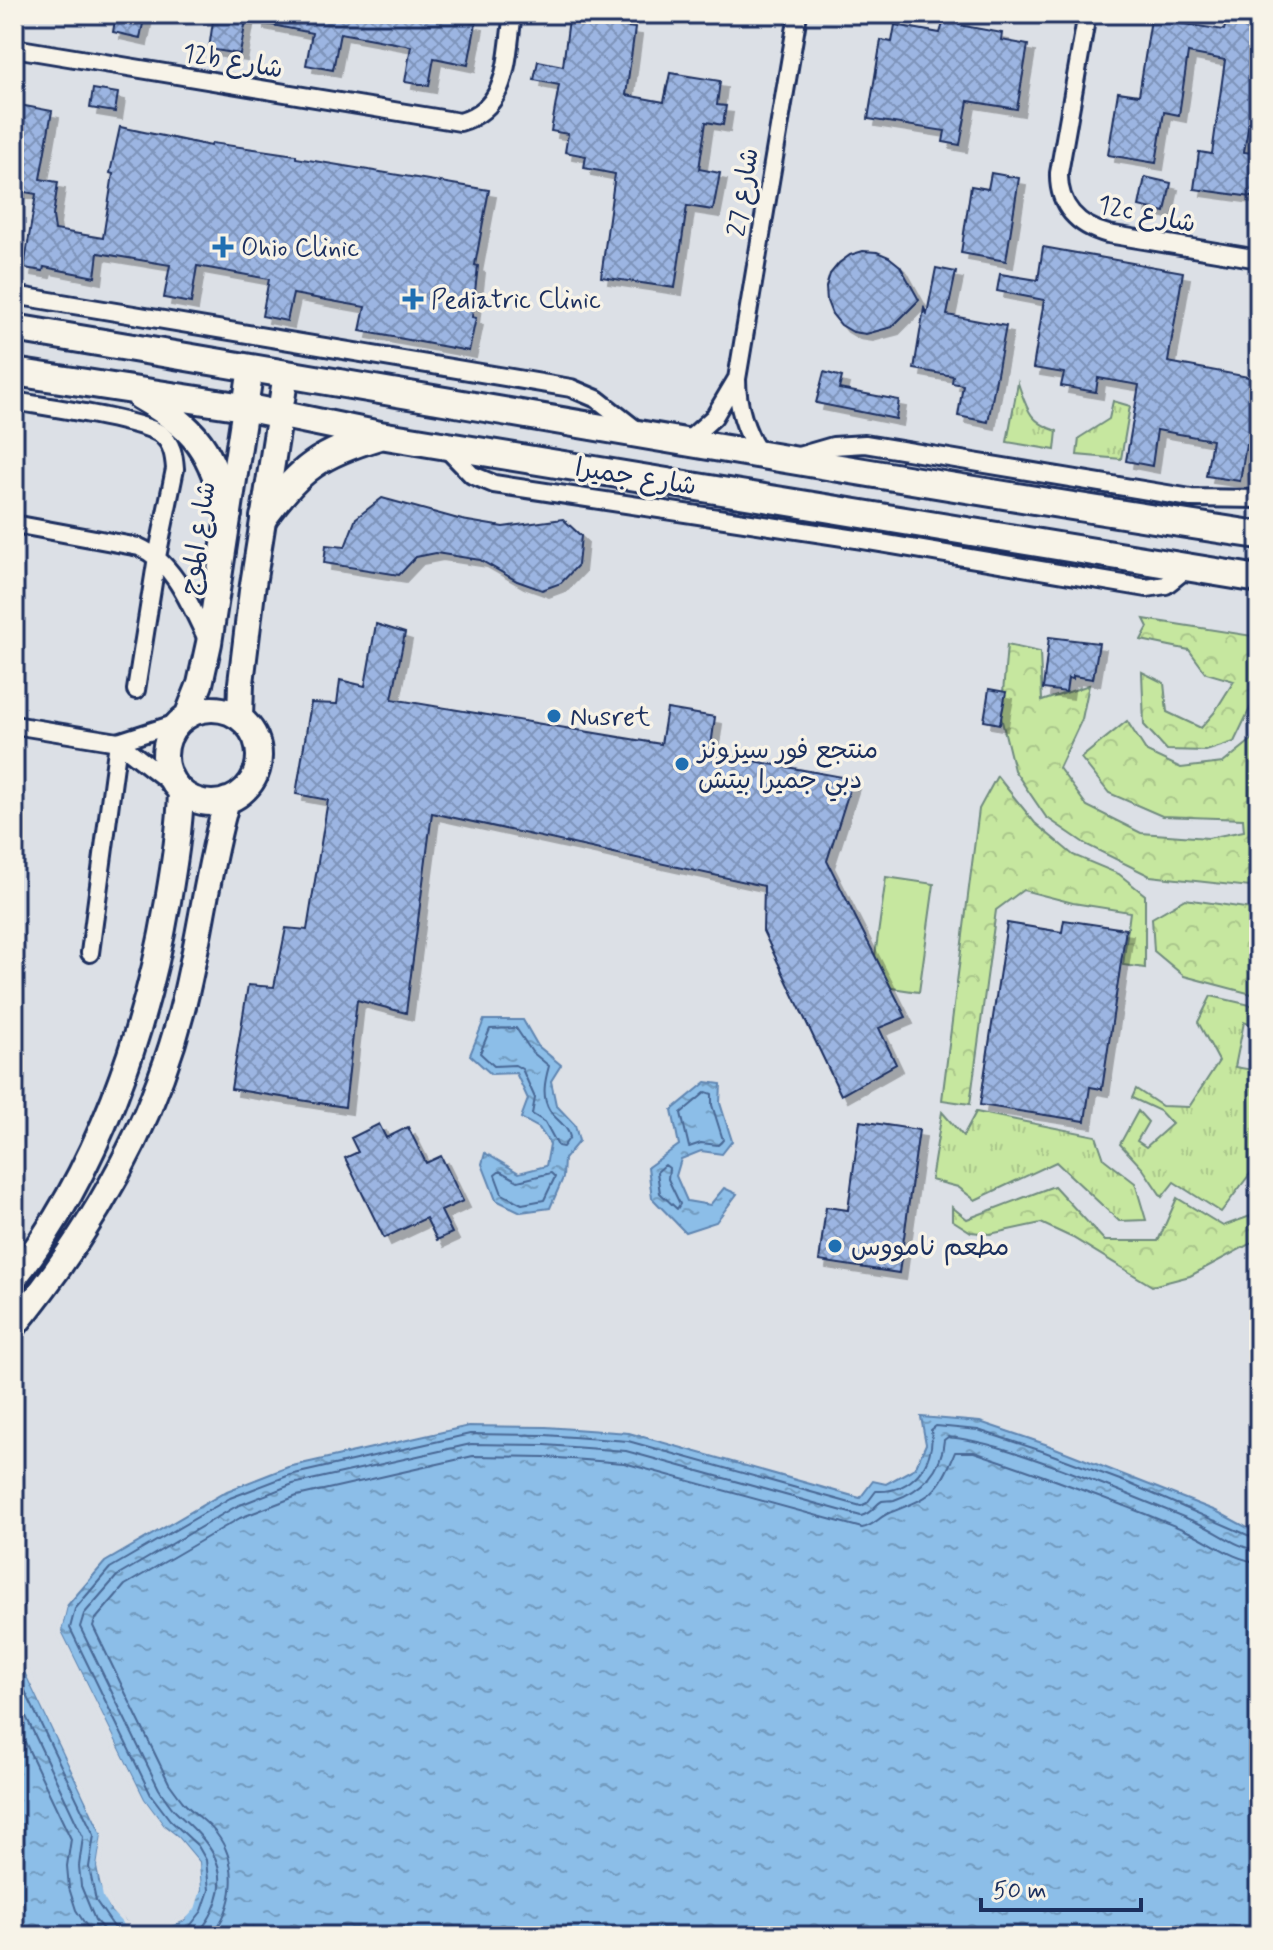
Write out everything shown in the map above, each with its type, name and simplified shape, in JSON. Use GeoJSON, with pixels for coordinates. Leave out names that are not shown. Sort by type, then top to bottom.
{"type":"FeatureCollection","features":[{"type":"Feature","properties":{"kind":"main road","name":"شارع جميرا"},"geometry":{"type":"LineString","coordinates":[[14,328],[773,457],[1259,535]]}},
{"type":"Feature","properties":{"kind":"main road","name":"شارع جميرا"},"geometry":{"type":"LineString","coordinates":[[14,372],[244,407],[380,435],[1259,579]]}},
{"type":"Feature","properties":{"kind":"main road"},"geometry":{"type":"LineString","coordinates":[[127,388],[170,413],[190,429],[204,446],[217,474],[228,514]]}},
{"type":"Feature","properties":{"kind":"main road"},"geometry":{"type":"LineString","coordinates":[[264,517],[286,487],[311,464],[329,453],[380,435]]}},
{"type":"Feature","properties":{"kind":"street","name":"12b شارع"},"geometry":{"type":"LineString","coordinates":[[14,48],[460,122],[488,108],[497,96],[513,14]]}},
{"type":"Feature","properties":{"kind":"street","name":"شارع 27"},"geometry":{"type":"LineString","coordinates":[[773,457],[743,422],[738,404],[737,379],[798,14]]}},
{"type":"Feature","properties":{"kind":"street","name":"12c شارع"},"geometry":{"type":"LineString","coordinates":[[1087,14],[1059,173],[1061,194],[1066,206],[1076,219],[1091,229],[1259,259]]}},
{"type":"Feature","properties":{"kind":"street"},"geometry":{"type":"LineString","coordinates":[[14,295],[571,388],[597,399],[639,432]]}},
{"type":"Feature","properties":{"kind":"street","name":"شارع الموج"},"geometry":{"type":"LineString","coordinates":[[182,719],[200,684],[209,643],[251,368]]}},
{"type":"Feature","properties":{"kind":"street"},"geometry":{"type":"LineString","coordinates":[[240,718],[244,652],[286,374]]}},
{"type":"Feature","properties":{"kind":"street","name":"شارع 27"},"geometry":{"type":"LineString","coordinates":[[686,442],[714,417],[737,379]]}},
{"type":"Feature","properties":{"kind":"street"},"geometry":{"type":"LineString","coordinates":[[14,401],[142,425],[162,435],[174,454],[175,469],[157,557],[136,690]]}},
{"type":"Feature","properties":{"kind":"street"},"geometry":{"type":"LineString","coordinates":[[773,457],[833,446],[865,444],[1191,498],[1259,499]]}},
{"type":"Feature","properties":{"kind":"street"},"geometry":{"type":"LineString","coordinates":[[14,524],[139,547],[157,557],[180,588],[209,643]]}},
{"type":"Feature","properties":{"kind":"street"},"geometry":{"type":"LineString","coordinates":[[14,725],[118,742],[178,789],[203,801],[227,800],[239,795],[255,775],[259,759],[251,729],[240,718],[214,708],[201,709],[118,742]]}},
{"type":"Feature","properties":{"kind":"street"},"geometry":{"type":"LineString","coordinates":[[14,1278],[55,1219],[82,1169],[127,1064],[163,931],[178,833],[178,789],[169,775],[165,748],[169,734],[182,719]]}},
{"type":"Feature","properties":{"kind":"street"},"geometry":{"type":"LineString","coordinates":[[90,953],[118,742]]}},
{"type":"Feature","properties":{"kind":"street"},"geometry":{"type":"LineString","coordinates":[[14,1326],[54,1277],[92,1220],[126,1159],[153,1096],[185,999],[227,800]]}},
{"type":"Feature","properties":{"kind":"green space"},"geometry":{"type":"Polygon","coordinates":[[[1018,383],[1030,413],[1040,423],[1057,431],[1055,450],[1007,442],[1018,383]]]}},
{"type":"Feature","properties":{"kind":"green space"},"geometry":{"type":"Polygon","coordinates":[[[1113,401],[1130,406],[1121,459],[1077,455],[1079,438],[1109,419],[1113,401]]]}},
{"type":"Feature","properties":{"kind":"green space"},"geometry":{"type":"Polygon","coordinates":[[[1144,619],[1259,637],[1259,698],[1255,698],[1234,742],[1206,751],[1167,750],[1144,725],[1142,672],[1164,683],[1167,712],[1201,728],[1234,681],[1206,673],[1189,650],[1141,640],[1148,627],[1144,619]]]}},
{"type":"Feature","properties":{"kind":"green space"},"geometry":{"type":"Polygon","coordinates":[[[1007,645],[1040,652],[1042,701],[1089,685],[1082,719],[1059,768],[1087,806],[1141,833],[1208,838],[1244,831],[1243,819],[1162,816],[1109,793],[1081,758],[1127,721],[1147,752],[1181,768],[1223,763],[1259,734],[1259,888],[1150,876],[1087,845],[1046,817],[1014,770],[1001,717],[1007,645]]]}},
{"type":"Feature","properties":{"kind":"green space"},"geometry":{"type":"Polygon","coordinates":[[[997,776],[1035,823],[1073,855],[1119,874],[1145,895],[1145,968],[1123,965],[1130,912],[1073,903],[1023,890],[996,910],[970,1104],[942,1100],[979,809],[997,776]]]}},
{"type":"Feature","properties":{"kind":"green space"},"geometry":{"type":"Polygon","coordinates":[[[886,877],[934,884],[919,992],[871,985],[886,877]]]}},
{"type":"Feature","properties":{"kind":"green space"},"geometry":{"type":"Polygon","coordinates":[[[1185,899],[1259,910],[1259,996],[1184,976],[1154,951],[1152,918],[1185,899]]]}},
{"type":"Feature","properties":{"kind":"green space"},"geometry":{"type":"Polygon","coordinates":[[[1211,996],[1259,1007],[1259,1028],[1244,1022],[1235,1067],[1259,1071],[1259,1162],[1221,1212],[1174,1182],[1162,1197],[1143,1169],[1120,1144],[1138,1111],[1148,1122],[1137,1141],[1146,1147],[1172,1124],[1160,1111],[1132,1098],[1136,1089],[1162,1106],[1189,1107],[1219,1061],[1198,1022],[1211,996]]]}},
{"type":"Feature","properties":{"kind":"green space"},"geometry":{"type":"Polygon","coordinates":[[[942,1112],[963,1136],[976,1112],[1096,1136],[1104,1159],[1135,1183],[1146,1220],[1119,1221],[1056,1162],[975,1200],[958,1187],[931,1180],[942,1112]]]}},
{"type":"Feature","properties":{"kind":"green space"},"geometry":{"type":"Polygon","coordinates":[[[1054,1186],[1105,1241],[1158,1241],[1177,1198],[1223,1226],[1259,1213],[1259,1239],[1190,1276],[1152,1286],[1073,1238],[1041,1223],[990,1234],[971,1232],[952,1220],[952,1207],[967,1219],[1054,1186]]]}},
{"type":"Feature","properties":{"kind":"water"},"geometry":{"type":"Polygon","coordinates":[[[484,1020],[523,1020],[538,1046],[561,1065],[551,1081],[556,1105],[575,1125],[579,1141],[564,1159],[563,1178],[550,1208],[521,1212],[496,1200],[482,1164],[485,1153],[519,1173],[546,1166],[550,1144],[539,1128],[521,1118],[528,1099],[516,1073],[491,1074],[470,1055],[484,1020]]]}},
{"type":"Feature","properties":{"kind":"water"},"geometry":{"type":"Polygon","coordinates":[[[706,1082],[721,1084],[720,1103],[732,1141],[722,1154],[701,1151],[681,1159],[676,1176],[687,1201],[710,1205],[724,1188],[737,1194],[716,1222],[685,1232],[652,1198],[648,1167],[679,1145],[672,1110],[706,1082]]]}},
{"type":"Feature","properties":{"kind":"water"},"geometry":{"type":"Polygon","coordinates":[[[921,1417],[980,1422],[1045,1444],[1216,1511],[1259,1534],[1259,1936],[14,1936],[14,1649],[102,1835],[97,1867],[111,1911],[137,1930],[152,1933],[185,1920],[201,1890],[199,1862],[164,1826],[144,1799],[61,1631],[67,1606],[105,1562],[227,1491],[288,1467],[469,1426],[629,1433],[860,1498],[873,1481],[886,1484],[915,1468],[926,1444],[921,1417]]]}},
{"type":"Feature","properties":{"kind":"pier"},"geometry":{"type":"Polygon","coordinates":[[[64,1603],[67,1606],[61,1631],[144,1799],[164,1826],[199,1862],[201,1890],[195,1909],[185,1920],[160,1931],[152,1933],[124,1925],[103,1897],[97,1867],[102,1834],[14,1649],[14,1645],[18,1647],[106,1833],[101,1867],[114,1909],[126,1921],[152,1929],[183,1917],[197,1890],[195,1863],[176,1840],[161,1829],[140,1801],[57,1632],[64,1603]]]}},
{"type":"Feature","properties":{"kind":"building"},"geometry":{"type":"Polygon","coordinates":[[[116,14],[145,14],[140,38],[113,32],[116,14]]]}},
{"type":"Feature","properties":{"kind":"building"},"geometry":{"type":"Polygon","coordinates":[[[214,14],[247,14],[240,54],[209,49],[214,14]]]}},
{"type":"Feature","properties":{"kind":"building"},"geometry":{"type":"Polygon","coordinates":[[[257,14],[445,14],[445,17],[476,23],[468,65],[434,58],[429,86],[405,82],[411,46],[340,33],[333,70],[306,65],[312,33],[257,22],[257,14]]]}},
{"type":"Feature","properties":{"kind":"building"},"geometry":{"type":"Polygon","coordinates":[[[946,14],[962,17],[959,25],[1002,33],[1001,40],[1028,45],[1017,109],[968,101],[960,145],[943,142],[945,131],[868,119],[881,40],[892,42],[895,25],[940,33],[946,14]]]}},
{"type":"Feature","properties":{"kind":"building"},"geometry":{"type":"Polygon","coordinates":[[[569,19],[635,28],[626,95],[664,102],[670,73],[720,81],[717,105],[726,106],[723,125],[706,122],[699,169],[720,173],[713,210],[687,206],[675,288],[601,277],[615,174],[584,168],[586,156],[565,152],[568,134],[551,131],[559,85],[534,80],[538,61],[563,66],[569,19]]]}},
{"type":"Feature","properties":{"kind":"building"},"geometry":{"type":"Polygon","coordinates":[[[1151,19],[1224,30],[1226,23],[1259,30],[1254,67],[1259,68],[1259,119],[1250,117],[1244,152],[1259,154],[1259,198],[1194,189],[1199,152],[1212,154],[1225,60],[1188,53],[1179,115],[1164,112],[1156,163],[1108,155],[1118,92],[1139,95],[1151,19]]]}},
{"type":"Feature","properties":{"kind":"building"},"geometry":{"type":"Polygon","coordinates":[[[93,89],[118,93],[115,112],[90,108],[93,89]]]}},
{"type":"Feature","properties":{"kind":"building"},"geometry":{"type":"Polygon","coordinates":[[[14,104],[52,111],[40,179],[58,182],[53,216],[55,230],[103,238],[113,174],[110,173],[120,127],[211,146],[212,143],[296,155],[296,158],[489,190],[475,265],[478,266],[472,317],[476,318],[469,351],[360,331],[365,307],[293,294],[287,321],[262,316],[269,279],[197,266],[191,303],[164,298],[170,265],[98,253],[95,277],[44,267],[43,271],[24,268],[36,194],[14,190],[14,104]]]}},
{"type":"Feature","properties":{"kind":"building"},"geometry":{"type":"Polygon","coordinates":[[[991,173],[1019,178],[1006,261],[961,253],[971,186],[988,189],[991,173]]]}},
{"type":"Feature","properties":{"kind":"building"},"geometry":{"type":"Polygon","coordinates":[[[1145,177],[1171,183],[1165,212],[1139,206],[1145,177]]]}},
{"type":"Feature","properties":{"kind":"building"},"geometry":{"type":"Polygon","coordinates":[[[1043,247],[1183,272],[1168,362],[1259,379],[1259,448],[1246,445],[1240,481],[1206,476],[1212,440],[1157,430],[1152,466],[1126,461],[1139,385],[1098,378],[1096,392],[1061,386],[1064,373],[1033,368],[1044,300],[997,291],[1000,274],[1038,280],[1043,247]]]}},
{"type":"Feature","properties":{"kind":"building"},"geometry":{"type":"Polygon","coordinates":[[[863,251],[877,252],[900,266],[919,300],[892,327],[866,334],[853,332],[841,325],[832,314],[826,287],[830,274],[839,263],[863,251]]]}},
{"type":"Feature","properties":{"kind":"building"},"geometry":{"type":"Polygon","coordinates":[[[936,268],[956,272],[947,315],[1006,326],[988,422],[958,416],[963,385],[952,383],[953,376],[914,369],[924,308],[927,314],[936,268]]]}},
{"type":"Feature","properties":{"kind":"building"},"geometry":{"type":"Polygon","coordinates":[[[824,372],[842,377],[839,389],[899,400],[896,419],[816,403],[824,372]]]}},
{"type":"Feature","properties":{"kind":"building"},"geometry":{"type":"Polygon","coordinates":[[[382,498],[462,520],[503,527],[563,519],[581,536],[578,565],[561,583],[542,590],[517,581],[480,560],[436,553],[416,557],[399,575],[324,563],[326,545],[345,547],[356,518],[382,498]]]}},
{"type":"Feature","properties":{"kind":"building"},"geometry":{"type":"Polygon","coordinates":[[[376,624],[405,633],[392,699],[661,744],[667,709],[715,717],[710,753],[853,779],[827,861],[906,1017],[879,1028],[896,1064],[841,1095],[763,931],[764,886],[432,813],[406,1013],[357,1000],[345,1107],[231,1089],[248,985],[274,987],[286,928],[307,930],[328,800],[296,794],[311,703],[337,704],[340,680],[365,686],[376,624]]]}},
{"type":"Feature","properties":{"kind":"building"},"geometry":{"type":"Polygon","coordinates":[[[1049,637],[1099,643],[1093,679],[1068,678],[1066,692],[1043,689],[1049,637]]]}},
{"type":"Feature","properties":{"kind":"building"},"geometry":{"type":"Polygon","coordinates":[[[989,689],[1006,692],[1000,724],[984,721],[989,689]]]}},
{"type":"Feature","properties":{"kind":"building"},"geometry":{"type":"Polygon","coordinates":[[[1064,920],[1126,929],[1102,1089],[1090,1087],[1085,1121],[980,1105],[1007,923],[1062,932],[1064,920]]]}},
{"type":"Feature","properties":{"kind":"building"},"geometry":{"type":"Polygon","coordinates":[[[860,1121],[919,1130],[899,1273],[819,1261],[826,1207],[848,1210],[860,1121]]]}},
{"type":"Feature","properties":{"kind":"building"},"geometry":{"type":"Polygon","coordinates":[[[379,1124],[386,1138],[408,1127],[426,1163],[441,1156],[463,1201],[441,1211],[452,1233],[437,1240],[426,1218],[384,1238],[345,1158],[358,1152],[351,1138],[379,1124]]]}},
{"type":"Feature","properties":{"kind":"place","name":"Ohio Clinic"},"geometry":{"type":"Point","coordinates":[223,247]}},
{"type":"Feature","properties":{"kind":"place","name":"Pediatric Clinic"},"geometry":{"type":"Point","coordinates":[413,299]}},
{"type":"Feature","properties":{"kind":"place","name":"Nusret"},"geometry":{"type":"Point","coordinates":[554,716]}},
{"type":"Feature","properties":{"kind":"place","name":"منتجع فور سيزونز دبي جميرا بيتش"},"geometry":{"type":"Point","coordinates":[682,764]}},
{"type":"Feature","properties":{"kind":"place","name":"مطعم نامووس"},"geometry":{"type":"Point","coordinates":[835,1246]}}]}
